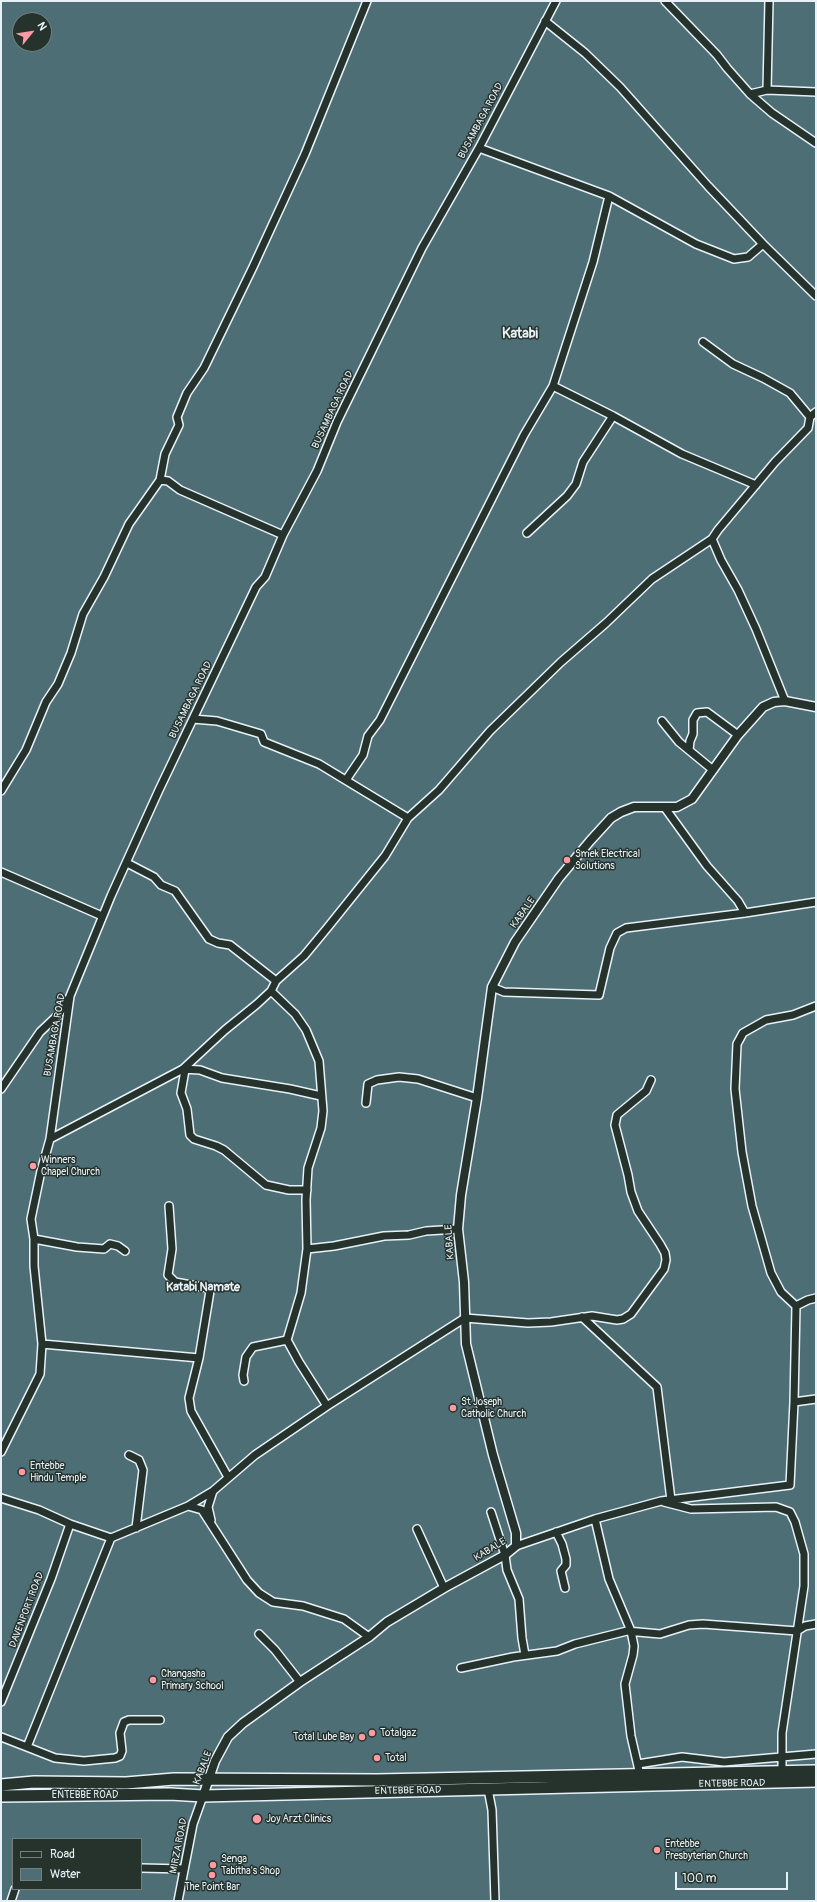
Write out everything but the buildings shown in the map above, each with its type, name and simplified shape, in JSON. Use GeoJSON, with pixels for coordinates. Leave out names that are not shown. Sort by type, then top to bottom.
{"type":"FeatureCollection","features":[{"type":"Feature","properties":{"kind":"highway","name":"ENTEBBE ROAD"},"geometry":{"type":"LineString","coordinates":[[1,1785],[34,1782],[126,1783],[174,1779],[377,1780],[816,1771]]}},
{"type":"Feature","properties":{"kind":"highway","name":"ENTEBBE ROAD"},"geometry":{"type":"LineString","coordinates":[[1,1796],[170,1794],[203,1796],[816,1781]]}},
{"type":"Feature","properties":{"kind":"street"},"geometry":{"type":"LineString","coordinates":[[1,791],[26,750],[46,702],[58,684],[71,652],[83,614],[129,524],[160,480],[165,454],[179,425],[177,417],[187,393],[204,368],[253,267],[305,154],[367,1]]}},
{"type":"Feature","properties":{"kind":"street","name":"BUSAMBAGA ROAD"},"geometry":{"type":"LineString","coordinates":[[1,1452],[40,1374],[42,1344],[34,1266],[34,1239],[31,1219],[41,1171],[50,1139],[70,996],[102,916],[159,790],[256,587],[265,577],[283,535],[317,471],[337,422],[422,248],[479,148],[556,1]]}},
{"type":"Feature","properties":{"kind":"street"},"geometry":{"type":"LineString","coordinates":[[665,1],[717,55],[726,68],[750,94],[772,113],[816,143]]}},
{"type":"Feature","properties":{"kind":"street"},"geometry":{"type":"LineString","coordinates":[[767,90],[769,1]]}},
{"type":"Feature","properties":{"kind":"street"},"geometry":{"type":"LineString","coordinates":[[545,21],[584,53],[620,87],[708,186],[763,244],[816,296]]}},
{"type":"Feature","properties":{"kind":"street"},"geometry":{"type":"LineString","coordinates":[[750,94],[767,90],[816,92]]}},
{"type":"Feature","properties":{"kind":"street"},"geometry":{"type":"LineString","coordinates":[[479,148],[609,196],[696,244],[734,259],[748,257],[763,244]]}},
{"type":"Feature","properties":{"kind":"street"},"geometry":{"type":"LineString","coordinates":[[346,780],[364,755],[368,736],[380,720],[524,435],[553,386],[593,262],[609,196]]}},
{"type":"Feature","properties":{"kind":"street"},"geometry":{"type":"LineString","coordinates":[[704,342],[733,364],[790,393],[810,417]]}},
{"type":"Feature","properties":{"kind":"street"},"geometry":{"type":"LineString","coordinates":[[553,386],[613,416],[682,454],[756,485]]}},
{"type":"Feature","properties":{"kind":"street"},"geometry":{"type":"LineString","coordinates":[[50,1139],[184,1070],[271,991],[276,982],[304,956],[385,856],[408,818],[439,790],[490,731],[561,662],[606,623],[652,579],[712,539],[775,462],[808,428],[810,417],[816,412]]}},
{"type":"Feature","properties":{"kind":"street"},"geometry":{"type":"LineString","coordinates":[[527,533],[566,496],[576,484],[583,462],[613,416]]}},
{"type":"Feature","properties":{"kind":"street"},"geometry":{"type":"LineString","coordinates":[[160,480],[168,481],[180,490],[283,535]]}},
{"type":"Feature","properties":{"kind":"street"},"geometry":{"type":"LineString","coordinates":[[712,539],[756,629],[785,701]]}},
{"type":"Feature","properties":{"kind":"street","name":"KABALE"},"geometry":{"type":"LineString","coordinates":[[203,1796],[215,1760],[228,1737],[243,1723],[300,1682],[369,1637],[387,1622],[444,1588],[505,1555],[516,1546],[516,1533],[506,1505],[466,1344],[464,1282],[458,1229],[461,1195],[478,1098],[492,987],[515,942],[551,890],[590,841],[611,818],[634,807],[677,807],[692,799],[738,735],[762,707],[774,702],[785,701],[816,707]]}},
{"type":"Feature","properties":{"kind":"street"},"geometry":{"type":"LineString","coordinates":[[689,750],[690,740],[693,734],[693,720],[697,713],[707,712],[738,735]]}},
{"type":"Feature","properties":{"kind":"street"},"geometry":{"type":"LineString","coordinates":[[193,719],[217,721],[261,734],[264,742],[319,764],[408,818]]}},
{"type":"Feature","properties":{"kind":"street"},"geometry":{"type":"LineString","coordinates":[[662,721],[679,742],[713,770]]}},
{"type":"Feature","properties":{"kind":"street"},"geometry":{"type":"LineString","coordinates":[[665,808],[702,860],[738,901],[745,913]]}},
{"type":"Feature","properties":{"kind":"street"},"geometry":{"type":"LineString","coordinates":[[127,862],[154,877],[161,885],[175,890],[209,939],[218,943],[230,945],[276,982]]}},
{"type":"Feature","properties":{"kind":"street"},"geometry":{"type":"LineString","coordinates":[[1,872],[102,916]]}},
{"type":"Feature","properties":{"kind":"street"},"geometry":{"type":"LineString","coordinates":[[492,987],[504,992],[599,995],[610,948],[617,933],[626,928],[745,913],[816,902]]}},
{"type":"Feature","properties":{"kind":"street"},"geometry":{"type":"LineString","coordinates":[[271,991],[295,1014],[306,1030],[319,1060],[321,1128],[308,1168],[307,1249],[301,1293],[287,1340],[327,1406]]}},
{"type":"Feature","properties":{"kind":"street"},"geometry":{"type":"LineString","coordinates":[[1,1089],[40,1032],[58,1014],[70,996]]}},
{"type":"Feature","properties":{"kind":"street"},"geometry":{"type":"LineString","coordinates":[[516,1546],[595,1519],[661,1501],[790,1485],[794,1402],[796,1306],[781,1292],[771,1273],[753,1210],[742,1152],[735,1089],[737,1044],[743,1033],[766,1020],[793,1015],[816,1006]]}},
{"type":"Feature","properties":{"kind":"street"},"geometry":{"type":"LineString","coordinates":[[184,1070],[200,1070],[222,1078],[290,1089],[321,1096]]}},
{"type":"Feature","properties":{"kind":"street"},"geometry":{"type":"LineString","coordinates":[[184,1070],[181,1093],[187,1109],[190,1135],[194,1139],[224,1150],[266,1185],[289,1190],[307,1190]]}},
{"type":"Feature","properties":{"kind":"street"},"geometry":{"type":"LineString","coordinates":[[366,1103],[368,1084],[377,1080],[399,1077],[418,1079],[478,1098]]}},
{"type":"Feature","properties":{"kind":"street"},"geometry":{"type":"LineString","coordinates":[[1,1498],[39,1510],[70,1524],[111,1538],[188,1506],[213,1491],[255,1455],[327,1406],[465,1318],[528,1323],[551,1322],[592,1316],[617,1320],[631,1314],[664,1269],[666,1260],[665,1252],[638,1211],[631,1192],[628,1174],[615,1125],[617,1115],[646,1091],[651,1080]]}},
{"type":"Feature","properties":{"kind":"street"},"geometry":{"type":"LineString","coordinates":[[169,1206],[172,1249],[168,1275],[175,1282],[207,1288],[210,1291],[200,1358],[189,1398],[190,1411],[228,1477]]}},
{"type":"Feature","properties":{"kind":"street"},"geometry":{"type":"LineString","coordinates":[[307,1249],[334,1246],[384,1236],[409,1235],[426,1231],[458,1229]]}},
{"type":"Feature","properties":{"kind":"street"},"geometry":{"type":"LineString","coordinates":[[34,1239],[76,1247],[104,1249],[110,1244],[118,1246],[124,1251]]}},
{"type":"Feature","properties":{"kind":"street"},"geometry":{"type":"LineString","coordinates":[[796,1306],[816,1298]]}},
{"type":"Feature","properties":{"kind":"street"},"geometry":{"type":"LineString","coordinates":[[582,1317],[657,1387],[671,1500]]}},
{"type":"Feature","properties":{"kind":"street"},"geometry":{"type":"LineString","coordinates":[[244,1381],[243,1375],[246,1357],[253,1347],[287,1340]]}},
{"type":"Feature","properties":{"kind":"street"},"geometry":{"type":"LineString","coordinates":[[42,1344],[200,1358]]}},
{"type":"Feature","properties":{"kind":"street"},"geometry":{"type":"LineString","coordinates":[[794,1402],[816,1399]]}},
{"type":"Feature","properties":{"kind":"street"},"geometry":{"type":"LineString","coordinates":[[129,1455],[138,1460],[143,1470],[136,1528]]}},
{"type":"Feature","properties":{"kind":"street"},"geometry":{"type":"LineString","coordinates":[[213,1491],[208,1507],[213,1525]]}},
{"type":"Feature","properties":{"kind":"street"},"geometry":{"type":"LineString","coordinates":[[661,1501],[691,1509],[776,1507],[790,1512],[797,1528],[805,1564],[801,1611],[782,1733],[782,1771]]}},
{"type":"Feature","properties":{"kind":"street"},"geometry":{"type":"LineString","coordinates":[[188,1506],[202,1510],[213,1525],[246,1580],[259,1593],[274,1602],[303,1606],[344,1619],[369,1637]]}},
{"type":"Feature","properties":{"kind":"street"},"geometry":{"type":"LineString","coordinates":[[491,1512],[505,1555],[507,1570],[519,1599],[525,1655]]}},
{"type":"Feature","properties":{"kind":"street"},"geometry":{"type":"LineString","coordinates":[[595,1519],[609,1579],[631,1630],[634,1646],[625,1684],[631,1736],[640,1775]]}},
{"type":"Feature","properties":{"kind":"street","name":"DAVENPORT ROAD"},"geometry":{"type":"LineString","coordinates":[[1,1702],[51,1579],[70,1524]]}},
{"type":"Feature","properties":{"kind":"street"},"geometry":{"type":"LineString","coordinates":[[417,1529],[444,1588]]}},
{"type":"Feature","properties":{"kind":"street"},"geometry":{"type":"LineString","coordinates":[[556,1532],[562,1544],[566,1559],[566,1564],[561,1571],[565,1588]]}},
{"type":"Feature","properties":{"kind":"street"},"geometry":{"type":"LineString","coordinates":[[27,1747],[111,1538]]}},
{"type":"Feature","properties":{"kind":"street"},"geometry":{"type":"LineString","coordinates":[[461,1668],[525,1655],[557,1651],[575,1644],[631,1630],[660,1634],[689,1624],[703,1624],[797,1631],[805,1626],[816,1624]]}},
{"type":"Feature","properties":{"kind":"street"},"geometry":{"type":"LineString","coordinates":[[260,1634],[275,1650],[300,1682]]}},
{"type":"Feature","properties":{"kind":"street"},"geometry":{"type":"LineString","coordinates":[[1,1737],[55,1758],[84,1761],[115,1758],[120,1756],[122,1751],[120,1733],[124,1722],[129,1720],[160,1720]]}},
{"type":"Feature","properties":{"kind":"street"},"geometry":{"type":"LineString","coordinates":[[638,1764],[682,1757],[724,1762],[816,1754]]}},
{"type":"Feature","properties":{"kind":"street"},"geometry":{"type":"LineString","coordinates":[[488,1790],[492,1810],[495,1901]]}},
{"type":"Feature","properties":{"kind":"street","name":"MIRZA ROAD"},"geometry":{"type":"LineString","coordinates":[[178,1901],[193,1824],[203,1796]]}},
{"type":"Feature","properties":{"kind":"street"},"geometry":{"type":"LineString","coordinates":[[142,1868],[184,1869]]}},
{"type":"Feature","properties":{"kind":"street"},"geometry":{"type":"LineString","coordinates":[[11,1901],[15,1890]]}},
{"type":"Feature","properties":{"kind":"water"},"geometry":{"type":"Polygon","coordinates":[[[1,1],[816,1],[816,1901],[1,1901],[1,1]]]}},
{"type":"Feature","properties":{"kind":"place","name":"Smek Electrical Solutions"},"geometry":{"type":"Point","coordinates":[567,860]}},
{"type":"Feature","properties":{"kind":"place","name":"Winners Chapel Church"},"geometry":{"type":"Point","coordinates":[33,1166]}},
{"type":"Feature","properties":{"kind":"place","name":"St Joseph Catholic Church"},"geometry":{"type":"Point","coordinates":[453,1408]}},
{"type":"Feature","properties":{"kind":"place","name":"Entebbe Hindu Temple"},"geometry":{"type":"Point","coordinates":[22,1472]}},
{"type":"Feature","properties":{"kind":"place","name":"Changasha Primary School"},"geometry":{"type":"Point","coordinates":[153,1680]}},
{"type":"Feature","properties":{"kind":"place","name":"Totalgaz"},"geometry":{"type":"Point","coordinates":[372,1733]}},
{"type":"Feature","properties":{"kind":"place","name":"Total Lube Bay"},"geometry":{"type":"Point","coordinates":[362,1737]}},
{"type":"Feature","properties":{"kind":"place","name":"Total"},"geometry":{"type":"Point","coordinates":[377,1758]}},
{"type":"Feature","properties":{"kind":"place","name":"Joy Arzt Clinics"},"geometry":{"type":"Point","coordinates":[257,1819]}},
{"type":"Feature","properties":{"kind":"place","name":"Entebbe Presbyterian Church"},"geometry":{"type":"Point","coordinates":[657,1850]}},
{"type":"Feature","properties":{"kind":"place","name":"Senga Tabitha's Shop"},"geometry":{"type":"Point","coordinates":[213,1865]}},
{"type":"Feature","properties":{"kind":"place","name":"The Point Bar"},"geometry":{"type":"Point","coordinates":[212,1875]}},
{"type":"Feature","properties":{"kind":"district","name":"Katabi"},"geometry":{"type":"Point","coordinates":[520,334]}},
{"type":"Feature","properties":{"kind":"district","name":"Katabi Namate"},"geometry":{"type":"Point","coordinates":[203,1288]}}]}
